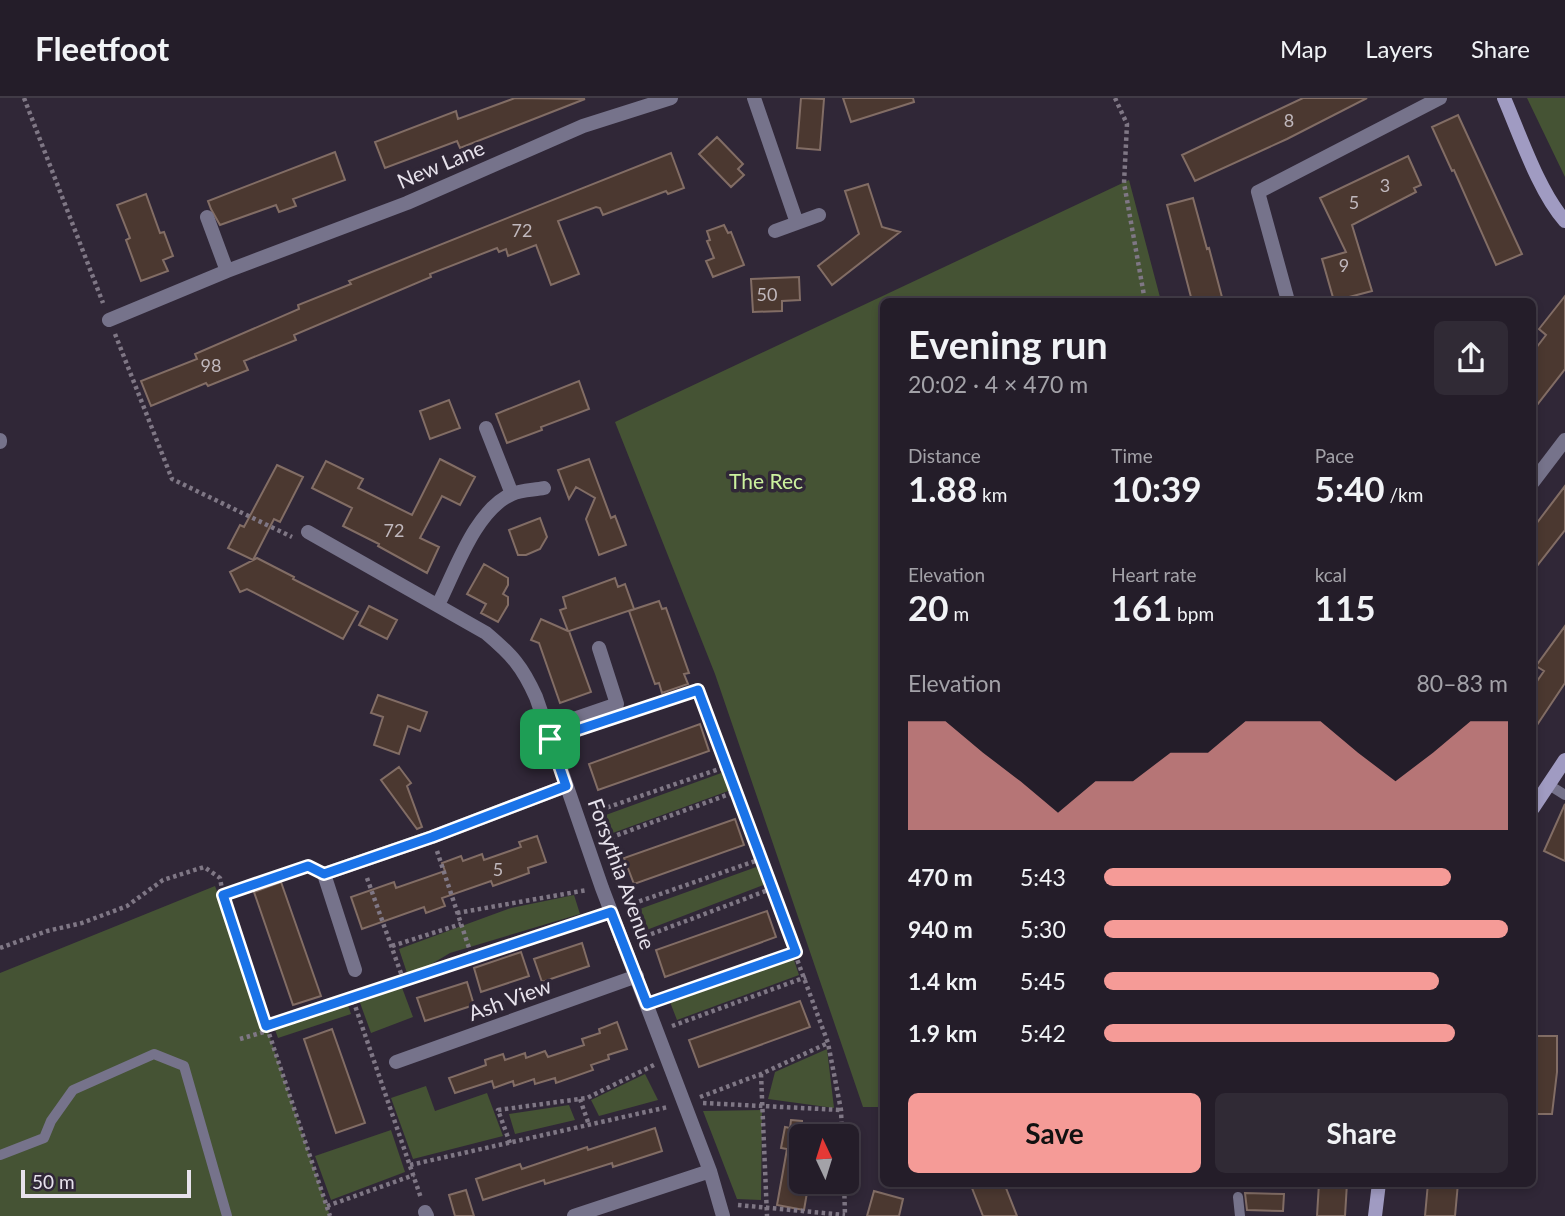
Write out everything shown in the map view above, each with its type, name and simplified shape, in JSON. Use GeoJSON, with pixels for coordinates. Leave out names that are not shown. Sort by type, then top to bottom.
{"type":"FeatureCollection","features":[{"type":"Feature","properties":{"kind":"street","name":"New Lane"},"geometry":{"type":"LineString","coordinates":[[109,320],[228,271],[407,203],[583,126],[671,98]]}},
{"type":"Feature","properties":{"kind":"street"},"geometry":{"type":"LineString","coordinates":[[754,98],[797,223]]}},
{"type":"Feature","properties":{"kind":"street"},"geometry":{"type":"LineString","coordinates":[[1287,298],[1258,192],[1440,98]]}},
{"type":"Feature","properties":{"kind":"street"},"geometry":{"type":"LineString","coordinates":[[1504,98],[1532,162],[1557,212],[1565,221]]}},
{"type":"Feature","properties":{"kind":"street"},"geometry":{"type":"LineString","coordinates":[[775,231],[819,215]]}},
{"type":"Feature","properties":{"kind":"street"},"geometry":{"type":"LineString","coordinates":[[207,217],[228,271]]}},
{"type":"Feature","properties":{"kind":"street"},"geometry":{"type":"LineString","coordinates":[[486,428],[512,494]]}},
{"type":"Feature","properties":{"kind":"street"},"geometry":{"type":"LineString","coordinates":[[1536,478],[1565,440]]}},
{"type":"Feature","properties":{"kind":"street"},"geometry":{"type":"LineString","coordinates":[[438,605],[478,524],[496,505],[512,494],[544,488]]}},
{"type":"Feature","properties":{"kind":"street","name":"Forsythia Avenue"},"geometry":{"type":"LineString","coordinates":[[308,532],[486,633],[508,652],[524,671],[547,728],[602,888],[710,1171],[721,1210]]}},
{"type":"Feature","properties":{"kind":"street"},"geometry":{"type":"LineString","coordinates":[[547,728],[617,704],[599,648]]}},
{"type":"Feature","properties":{"kind":"street"},"geometry":{"type":"LineString","coordinates":[[1536,804],[1565,760]]}},
{"type":"Feature","properties":{"kind":"street"},"geometry":{"type":"LineString","coordinates":[[355,970],[324,874],[432,837],[566,786]]}},
{"type":"Feature","properties":{"kind":"street","name":"Ash View"},"geometry":{"type":"LineString","coordinates":[[396,1062],[637,976]]}},
{"type":"Feature","properties":{"kind":"street"},"geometry":{"type":"LineString","coordinates":[[574,1216],[710,1171]]}},
{"type":"Feature","properties":{"kind":"street"},"geometry":{"type":"LineString","coordinates":[[1376,1216],[1379,1187]]}},
{"type":"Feature","properties":{"kind":"lane"},"geometry":{"type":"LineString","coordinates":[[1549,785],[1565,795]]}},
{"type":"Feature","properties":{"kind":"lane"},"geometry":{"type":"LineString","coordinates":[[0,1155],[44,1138],[51,1121],[73,1090],[154,1054],[184,1066],[227,1216]]}},
{"type":"Feature","properties":{"kind":"lane"},"geometry":{"type":"LineString","coordinates":[[1237,1197],[1240,1216]]}},
{"type":"Feature","properties":{"kind":"path"},"geometry":{"type":"LineString","coordinates":[[24,98],[172,479],[298,540],[308,532]]}},
{"type":"Feature","properties":{"kind":"path"},"geometry":{"type":"LineString","coordinates":[[1115,98],[1127,124],[1124,183],[1144,298]]}},
{"type":"Feature","properties":{"kind":"path"},"geometry":{"type":"LineString","coordinates":[[624,714],[698,690],[806,977],[828,1043],[842,1124]]}},
{"type":"Feature","properties":{"kind":"path"},"geometry":{"type":"LineString","coordinates":[[577,818],[725,766]]}},
{"type":"Feature","properties":{"kind":"path"},"geometry":{"type":"LineString","coordinates":[[587,846],[735,792]]}},
{"type":"Feature","properties":{"kind":"path"},"geometry":{"type":"LineString","coordinates":[[432,837],[472,957]]}},
{"type":"Feature","properties":{"kind":"path"},"geometry":{"type":"LineString","coordinates":[[240,1039],[351,996],[611,912],[761,859]]}},
{"type":"Feature","properties":{"kind":"path"},"geometry":{"type":"LineString","coordinates":[[361,861],[403,979]]}},
{"type":"Feature","properties":{"kind":"path"},"geometry":{"type":"LineString","coordinates":[[223,895],[308,866],[324,874]]}},
{"type":"Feature","properties":{"kind":"path"},"geometry":{"type":"LineString","coordinates":[[0,948],[127,906],[163,880],[204,867],[220,878],[223,895],[266,1028],[330,1216]]}},
{"type":"Feature","properties":{"kind":"path"},"geometry":{"type":"LineString","coordinates":[[457,913],[602,888]]}},
{"type":"Feature","properties":{"kind":"path"},"geometry":{"type":"LineString","coordinates":[[624,944],[771,889]]}},
{"type":"Feature","properties":{"kind":"path"},"geometry":{"type":"LineString","coordinates":[[392,946],[461,924]]}},
{"type":"Feature","properties":{"kind":"path"},"geometry":{"type":"LineString","coordinates":[[647,1004],[796,952]]}},
{"type":"Feature","properties":{"kind":"path"},"geometry":{"type":"LineString","coordinates":[[355,970],[351,996],[378,1068],[426,1214]]}},
{"type":"Feature","properties":{"kind":"path"},"geometry":{"type":"LineString","coordinates":[[658,1031],[806,977]]}},
{"type":"Feature","properties":{"kind":"path"},"geometry":{"type":"LineString","coordinates":[[410,1165],[684,1103],[761,1074],[828,1043]]}},
{"type":"Feature","properties":{"kind":"path"},"geometry":{"type":"LineString","coordinates":[[510,1143],[498,1110],[587,1098],[667,1058]]}},
{"type":"Feature","properties":{"kind":"path"},"geometry":{"type":"LineString","coordinates":[[761,1074],[767,1216]]}},
{"type":"Feature","properties":{"kind":"path"},"geometry":{"type":"LineString","coordinates":[[580,1099],[589,1125]]}},
{"type":"Feature","properties":{"kind":"path"},"geometry":{"type":"LineString","coordinates":[[684,1103],[841,1110]]}},
{"type":"Feature","properties":{"kind":"path"},"geometry":{"type":"LineString","coordinates":[[327,1206],[414,1175]]}},
{"type":"Feature","properties":{"kind":"path"},"geometry":{"type":"LineString","coordinates":[[721,1210],[767,1207],[845,1216],[844,1194]]}},
{"type":"Feature","properties":{"kind":"green space"},"geometry":{"type":"Polygon","coordinates":[[[1527,98],[1565,98],[1565,177],[1527,98]]]}},
{"type":"Feature","properties":{"kind":"green space","name":"The Rec"},"geometry":{"type":"Polygon","coordinates":[[[1129,180],[1160,298],[880,298],[880,1107],[863,1107],[715,674],[615,422],[1129,180]]]}},
{"type":"Feature","properties":{"kind":"green space"},"geometry":{"type":"Polygon","coordinates":[[[724,772],[731,790],[610,834],[603,816],[724,772]]]}},
{"type":"Feature","properties":{"kind":"green space"},"geometry":{"type":"Polygon","coordinates":[[[759,866],[766,884],[644,931],[637,910],[759,866]]]}},
{"type":"Feature","properties":{"kind":"green space"},"geometry":{"type":"Polygon","coordinates":[[[215,886],[330,1216],[0,1216],[0,973],[215,886]]]}},
{"type":"Feature","properties":{"kind":"green space"},"geometry":{"type":"Polygon","coordinates":[[[574,895],[580,914],[450,953],[430,965],[407,973],[399,949],[511,908],[574,895]]]}},
{"type":"Feature","properties":{"kind":"green space"},"geometry":{"type":"Polygon","coordinates":[[[793,957],[799,975],[677,1020],[670,1002],[793,957]]]}},
{"type":"Feature","properties":{"kind":"green space"},"geometry":{"type":"Polygon","coordinates":[[[401,985],[413,1017],[371,1033],[359,1000],[401,985]]]}},
{"type":"Feature","properties":{"kind":"green space"},"geometry":{"type":"Polygon","coordinates":[[[347,1002],[351,1014],[278,1038],[274,1027],[347,1002]]]}},
{"type":"Feature","properties":{"kind":"green space"},"geometry":{"type":"Polygon","coordinates":[[[827,1049],[834,1108],[768,1099],[775,1072],[827,1049]]]}},
{"type":"Feature","properties":{"kind":"green space"},"geometry":{"type":"Polygon","coordinates":[[[645,1074],[658,1100],[599,1116],[591,1100],[645,1074]]]}},
{"type":"Feature","properties":{"kind":"green space"},"geometry":{"type":"Polygon","coordinates":[[[426,1086],[435,1111],[487,1093],[503,1136],[413,1159],[391,1098],[426,1086]]]}},
{"type":"Feature","properties":{"kind":"green space"},"geometry":{"type":"Polygon","coordinates":[[[569,1105],[575,1120],[515,1134],[509,1114],[569,1105]]]}},
{"type":"Feature","properties":{"kind":"green space"},"geometry":{"type":"Polygon","coordinates":[[[762,1110],[761,1200],[737,1199],[703,1111],[762,1110]]]}},
{"type":"Feature","properties":{"kind":"green space"},"geometry":{"type":"Polygon","coordinates":[[[391,1130],[405,1172],[331,1200],[315,1156],[391,1130]]]}},
{"type":"Feature","properties":{"kind":"building"},"geometry":{"type":"Polygon","coordinates":[[[515,98],[585,99],[460,148],[457,141],[385,168],[375,142],[456,111],[458,119],[515,98]]]}},
{"type":"Feature","properties":{"kind":"building"},"geometry":{"type":"Polygon","coordinates":[[[801,98],[824,99],[820,150],[797,148],[801,98]]]}},
{"type":"Feature","properties":{"kind":"building"},"geometry":{"type":"Polygon","coordinates":[[[843,98],[913,98],[914,102],[851,122],[843,98]]]}},
{"type":"Feature","properties":{"kind":"building"},"geometry":{"type":"Polygon","coordinates":[[[1303,98],[1367,98],[1287,139],[1195,181],[1182,155],[1303,98]]]}},
{"type":"Feature","properties":{"kind":"building"},"geometry":{"type":"Polygon","coordinates":[[[1458,115],[1522,254],[1496,265],[1432,127],[1458,115]]]}},
{"type":"Feature","properties":{"kind":"building"},"geometry":{"type":"Polygon","coordinates":[[[717,137],[743,164],[738,169],[744,175],[731,187],[699,154],[717,137]]]}},
{"type":"Feature","properties":{"kind":"building"},"geometry":{"type":"Polygon","coordinates":[[[335,152],[345,180],[293,199],[296,206],[279,212],[276,205],[220,225],[211,209],[208,201],[335,152]]]}},
{"type":"Feature","properties":{"kind":"building"},"geometry":{"type":"Polygon","coordinates":[[[671,153],[684,188],[668,194],[666,191],[603,215],[600,208],[596,207],[558,221],[579,274],[551,285],[536,245],[508,256],[506,249],[499,252],[497,248],[430,274],[431,277],[294,335],[296,340],[244,361],[248,370],[208,386],[206,383],[151,406],[141,381],[197,359],[195,354],[299,309],[298,305],[351,284],[349,281],[671,153]]]}},
{"type":"Feature","properties":{"kind":"building"},"geometry":{"type":"Polygon","coordinates":[[[1408,156],[1421,185],[1414,188],[1416,192],[1352,225],[1372,291],[1345,298],[1333,298],[1322,259],[1346,252],[1320,198],[1408,156]]]}},
{"type":"Feature","properties":{"kind":"building"},"geometry":{"type":"Polygon","coordinates":[[[868,184],[882,227],[900,232],[832,285],[818,266],[859,234],[845,191],[868,184]]]}},
{"type":"Feature","properties":{"kind":"building"},"geometry":{"type":"Polygon","coordinates":[[[146,194],[160,233],[164,232],[173,256],[163,260],[168,271],[141,281],[126,240],[130,238],[117,205],[146,194]]]}},
{"type":"Feature","properties":{"kind":"building"},"geometry":{"type":"Polygon","coordinates":[[[1193,198],[1222,298],[1191,298],[1167,205],[1193,198]]]}},
{"type":"Feature","properties":{"kind":"building"},"geometry":{"type":"Polygon","coordinates":[[[724,225],[728,233],[731,232],[744,265],[713,277],[706,261],[714,258],[707,241],[710,240],[707,231],[724,225]]]}},
{"type":"Feature","properties":{"kind":"building"},"geometry":{"type":"Polygon","coordinates":[[[799,277],[800,300],[782,301],[782,311],[753,312],[751,279],[799,277]]]}},
{"type":"Feature","properties":{"kind":"building"},"geometry":{"type":"Polygon","coordinates":[[[1565,296],[1565,369],[1536,406],[1536,348],[1546,335],[1539,329],[1565,296]]]}},
{"type":"Feature","properties":{"kind":"building"},"geometry":{"type":"Polygon","coordinates":[[[579,381],[589,409],[507,443],[496,414],[579,381]]]}},
{"type":"Feature","properties":{"kind":"building"},"geometry":{"type":"Polygon","coordinates":[[[449,400],[460,428],[430,439],[420,411],[449,400]]]}},
{"type":"Feature","properties":{"kind":"building"},"geometry":{"type":"Polygon","coordinates":[[[440,459],[475,477],[460,505],[442,496],[420,538],[439,547],[427,573],[343,526],[352,508],[312,488],[326,461],[363,479],[358,488],[412,515],[440,459]]]}},
{"type":"Feature","properties":{"kind":"building"},"geometry":{"type":"Polygon","coordinates":[[[589,459],[611,518],[615,516],[626,545],[599,555],[586,519],[595,498],[576,487],[569,499],[558,470],[589,459]]]}},
{"type":"Feature","properties":{"kind":"building"},"geometry":{"type":"Polygon","coordinates":[[[277,465],[303,477],[280,522],[274,519],[253,560],[228,548],[240,525],[244,527],[277,465]]]}},
{"type":"Feature","properties":{"kind":"building"},"geometry":{"type":"Polygon","coordinates":[[[1565,486],[1565,530],[1536,567],[1536,524],[1565,486]]]}},
{"type":"Feature","properties":{"kind":"building"},"geometry":{"type":"Polygon","coordinates":[[[540,518],[547,537],[540,549],[526,555],[518,555],[509,530],[540,518]]]}},
{"type":"Feature","properties":{"kind":"building"},"geometry":{"type":"Polygon","coordinates":[[[257,558],[358,612],[343,639],[247,589],[240,592],[230,572],[257,558]]]}},
{"type":"Feature","properties":{"kind":"building"},"geometry":{"type":"Polygon","coordinates":[[[484,564],[508,578],[503,594],[508,597],[508,605],[498,622],[481,613],[486,604],[467,594],[484,564]]]}},
{"type":"Feature","properties":{"kind":"building"},"geometry":{"type":"Polygon","coordinates":[[[615,578],[618,587],[625,584],[634,609],[569,631],[591,692],[560,703],[539,643],[531,640],[541,619],[568,631],[560,610],[566,608],[563,597],[615,578]]]}},
{"type":"Feature","properties":{"kind":"building"},"geometry":{"type":"Polygon","coordinates":[[[659,601],[662,609],[666,608],[689,673],[684,674],[688,684],[662,693],[659,683],[655,684],[629,611],[659,601]]]}},
{"type":"Feature","properties":{"kind":"building"},"geometry":{"type":"Polygon","coordinates":[[[369,606],[397,620],[387,639],[359,625],[369,606]]]}},
{"type":"Feature","properties":{"kind":"building"},"geometry":{"type":"Polygon","coordinates":[[[1565,626],[1565,683],[1536,726],[1536,683],[1544,671],[1536,666],[1565,626]]]}},
{"type":"Feature","properties":{"kind":"building"},"geometry":{"type":"Polygon","coordinates":[[[378,695],[427,712],[420,731],[408,726],[399,754],[374,745],[383,717],[371,713],[378,695]]]}},
{"type":"Feature","properties":{"kind":"building"},"geometry":{"type":"Polygon","coordinates":[[[700,724],[709,751],[598,790],[589,764],[700,724]]]}},
{"type":"Feature","properties":{"kind":"building"},"geometry":{"type":"Polygon","coordinates":[[[399,767],[411,783],[407,786],[422,827],[417,829],[381,780],[399,767]]]}},
{"type":"Feature","properties":{"kind":"building"},"geometry":{"type":"Polygon","coordinates":[[[1565,804],[1565,861],[1544,851],[1565,804]]]}},
{"type":"Feature","properties":{"kind":"building"},"geometry":{"type":"Polygon","coordinates":[[[735,819],[744,845],[634,884],[624,858],[735,819]]]}},
{"type":"Feature","properties":{"kind":"building"},"geometry":{"type":"Polygon","coordinates":[[[537,836],[546,862],[528,868],[529,873],[493,886],[491,881],[442,898],[445,906],[426,913],[424,907],[362,929],[351,897],[394,882],[396,888],[445,871],[442,863],[461,856],[463,861],[482,854],[484,860],[521,847],[519,842],[537,836]]]}},
{"type":"Feature","properties":{"kind":"building"},"geometry":{"type":"Polygon","coordinates":[[[281,882],[321,996],[293,1005],[254,892],[281,882]]]}},
{"type":"Feature","properties":{"kind":"building"},"geometry":{"type":"Polygon","coordinates":[[[767,911],[776,937],[665,977],[656,950],[767,911]]]}},
{"type":"Feature","properties":{"kind":"building"},"geometry":{"type":"Polygon","coordinates":[[[582,943],[589,966],[542,982],[534,959],[582,943]]]}},
{"type":"Feature","properties":{"kind":"building"},"geometry":{"type":"Polygon","coordinates":[[[521,952],[529,976],[481,992],[474,968],[521,952]]]}},
{"type":"Feature","properties":{"kind":"building"},"geometry":{"type":"Polygon","coordinates":[[[467,982],[474,1005],[425,1021],[417,998],[467,982]]]}},
{"type":"Feature","properties":{"kind":"building"},"geometry":{"type":"Polygon","coordinates":[[[800,1001],[810,1027],[699,1067],[689,1040],[800,1001]]]}},
{"type":"Feature","properties":{"kind":"building"},"geometry":{"type":"Polygon","coordinates":[[[617,1022],[627,1049],[608,1055],[609,1059],[591,1065],[593,1070],[556,1083],[555,1078],[535,1084],[534,1079],[514,1086],[513,1081],[494,1088],[492,1081],[455,1093],[449,1078],[486,1065],[485,1060],[503,1054],[505,1060],[525,1053],[526,1058],[545,1051],[548,1057],[584,1045],[582,1039],[600,1033],[599,1029],[617,1022]]]}},
{"type":"Feature","properties":{"kind":"building"},"geometry":{"type":"Polygon","coordinates":[[[332,1029],[365,1123],[336,1133],[304,1039],[332,1029]]]}},
{"type":"Feature","properties":{"kind":"building"},"geometry":{"type":"Polygon","coordinates":[[[1536,1036],[1557,1036],[1557,1072],[1552,1114],[1536,1114],[1536,1036]]]}},
{"type":"Feature","properties":{"kind":"building"},"geometry":{"type":"Polygon","coordinates":[[[791,1120],[802,1121],[802,1124],[790,1124],[791,1120]]]}},
{"type":"Feature","properties":{"kind":"building"},"geometry":{"type":"Polygon","coordinates":[[[785,1127],[789,1128],[789,1194],[807,1194],[804,1210],[777,1205],[787,1149],[781,1148],[785,1127]]]}},
{"type":"Feature","properties":{"kind":"building"},"geometry":{"type":"Polygon","coordinates":[[[655,1128],[662,1151],[545,1184],[544,1180],[483,1200],[476,1179],[520,1164],[522,1169],[655,1128]]]}},
{"type":"Feature","properties":{"kind":"building"},"geometry":{"type":"Polygon","coordinates":[[[972,1187],[1006,1187],[1017,1216],[983,1216],[972,1187]]]}},
{"type":"Feature","properties":{"kind":"building"},"geometry":{"type":"Polygon","coordinates":[[[1319,1187],[1347,1187],[1345,1216],[1317,1216],[1319,1187]]]}},
{"type":"Feature","properties":{"kind":"building"},"geometry":{"type":"Polygon","coordinates":[[[1428,1187],[1458,1187],[1455,1216],[1425,1216],[1428,1187]]]}},
{"type":"Feature","properties":{"kind":"building"},"geometry":{"type":"Polygon","coordinates":[[[466,1190],[474,1216],[455,1216],[449,1195],[466,1190]]]}},
{"type":"Feature","properties":{"kind":"building"},"geometry":{"type":"Polygon","coordinates":[[[874,1191],[903,1199],[899,1216],[867,1216],[874,1191]]]}},
{"type":"Feature","properties":{"kind":"building"},"geometry":{"type":"Polygon","coordinates":[[[1245,1193],[1284,1194],[1283,1211],[1247,1210],[1245,1193]]]}},
{"type":"Feature","properties":{"kind":"route"},"geometry":{"type":"LineString","coordinates":[[698,690],[796,952],[647,1004],[611,912],[266,1026],[223,895],[308,866],[324,874],[432,837],[566,786],[550,739],[698,690]]}}]}
